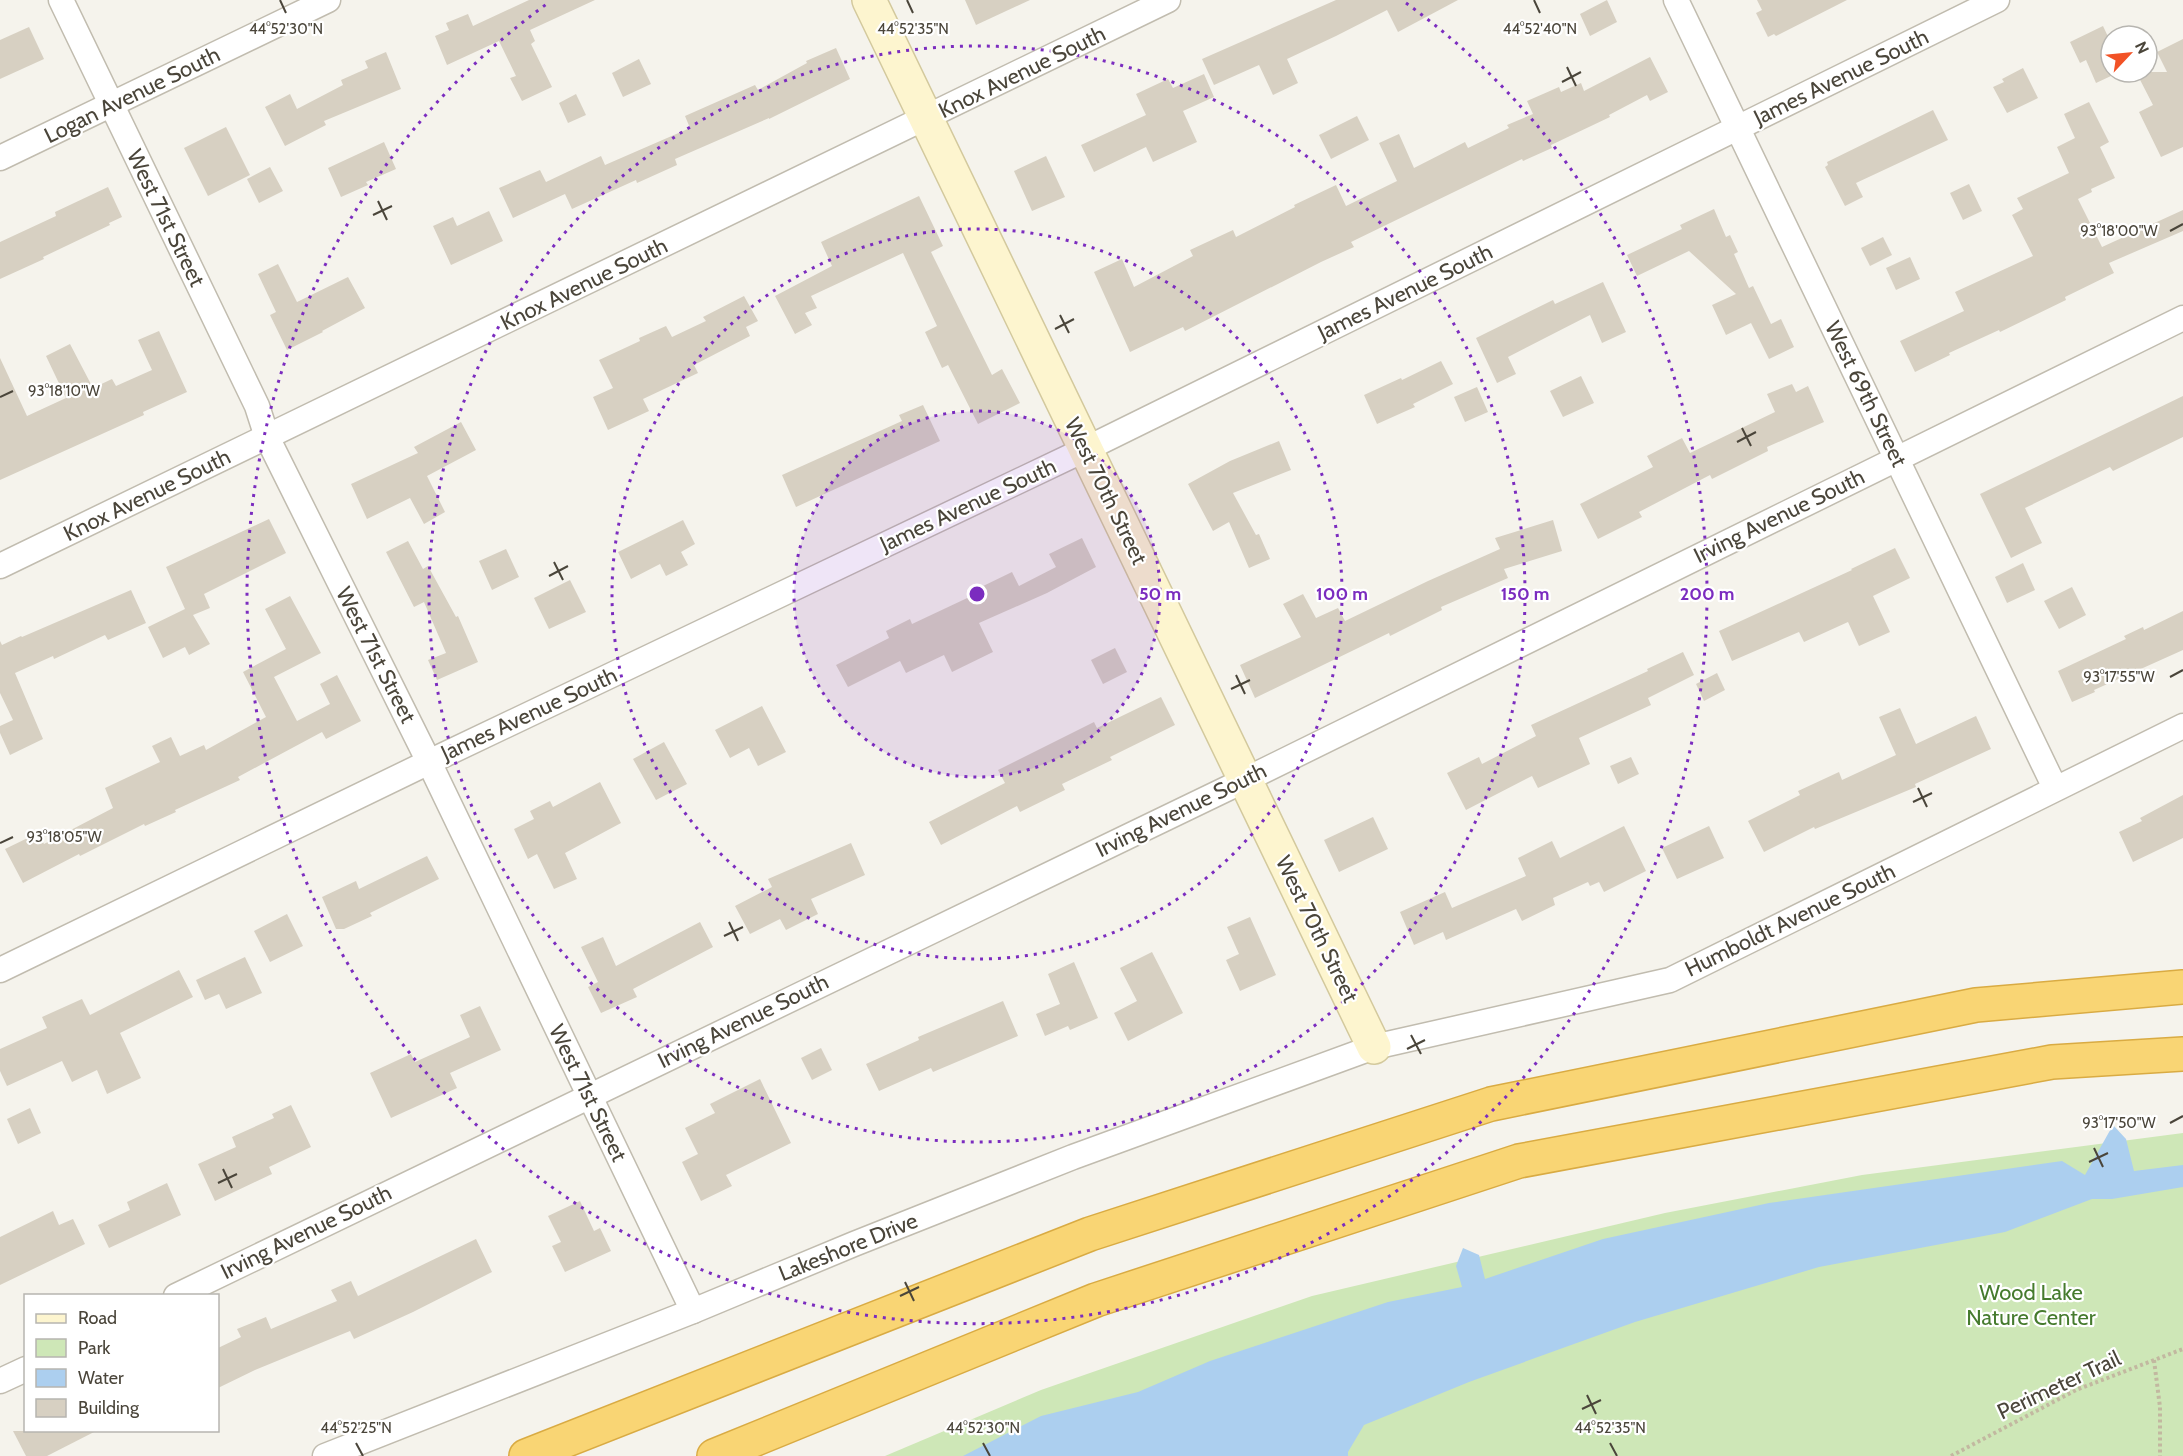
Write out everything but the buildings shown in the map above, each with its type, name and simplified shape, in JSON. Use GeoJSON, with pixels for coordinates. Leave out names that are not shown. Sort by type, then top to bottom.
{"type":"FeatureCollection","features":[{"type":"Feature","properties":{"kind":"highway"},"geometry":{"type":"LineString","coordinates":[[526,1456],[1090,1234],[1491,1104],[1976,1005],[2183,987]]}},
{"type":"Feature","properties":{"kind":"highway"},"geometry":{"type":"LineString","coordinates":[[714,1456],[1096,1300],[1519,1161],[2052,1062],[2183,1054]]}},
{"type":"Feature","properties":{"kind":"street","name":"West 71st Street"},"geometry":{"type":"LineString","coordinates":[[61,0],[257,406],[267,437],[429,762],[693,1311]]}},
{"type":"Feature","properties":{"kind":"street","name":"Logan Avenue South"},"geometry":{"type":"LineString","coordinates":[[0,158],[328,0]]}},
{"type":"Feature","properties":{"kind":"street","name":"West 70th Street"},"geometry":{"type":"LineString","coordinates":[[869,0],[1374,1047]]}},
{"type":"Feature","properties":{"kind":"street","name":"Knox Avenue South"},"geometry":{"type":"LineString","coordinates":[[0,566],[1168,0]]}},
{"type":"Feature","properties":{"kind":"street","name":"West 69th Street"},"geometry":{"type":"LineString","coordinates":[[1676,0],[2055,788]]}},
{"type":"Feature","properties":{"kind":"street","name":"James Avenue South"},"geometry":{"type":"LineString","coordinates":[[0,970],[429,762],[1086,449],[1997,0]]}},
{"type":"Feature","properties":{"kind":"street","name":"Irving Avenue South"},"geometry":{"type":"LineString","coordinates":[[180,1294],[1245,780],[2183,318]]}},
{"type":"Feature","properties":{"kind":"street","name":"Humboldt Avenue South"},"geometry":{"type":"LineString","coordinates":[[1374,1047],[1670,980],[2183,726]]}},
{"type":"Feature","properties":{"kind":"street","name":"Lakeshore Drive"},"geometry":{"type":"LineString","coordinates":[[324,1456],[693,1311],[1073,1157],[1374,1047]]}},
{"type":"Feature","properties":{"kind":"street"},"geometry":{"type":"LineString","coordinates":[[0,1381],[24,1370]]}},
{"type":"Feature","properties":{"kind":"path","name":"Perimeter Trail"},"geometry":{"type":"LineString","coordinates":[[1951,1456],[2076,1390],[2183,1349]]}},
{"type":"Feature","properties":{"kind":"path"},"geometry":{"type":"LineString","coordinates":[[2154,1360],[2160,1407],[2160,1456]]}},
{"type":"Feature","properties":{"kind":"green space","name":"Wood Lake Nature Center"},"geometry":{"type":"Polygon","coordinates":[[[2183,1133],[2183,1456],[885,1456],[1041,1390],[1312,1296],[1665,1213],[1862,1175],[2183,1133]]]}},
{"type":"Feature","properties":{"kind":"water"},"geometry":{"type":"Polygon","coordinates":[[[2113,1125],[2126,1139],[2134,1171],[2183,1165],[2183,1187],[2112,1199],[2092,1199],[2005,1232],[1819,1267],[1635,1322],[1469,1382],[1364,1425],[1348,1452],[1348,1456],[963,1456],[1041,1416],[1138,1392],[1210,1361],[1388,1302],[1462,1287],[1456,1266],[1463,1248],[1479,1255],[1485,1279],[1603,1239],[1769,1203],[2062,1161],[2085,1175],[2113,1125]]]}}]}
